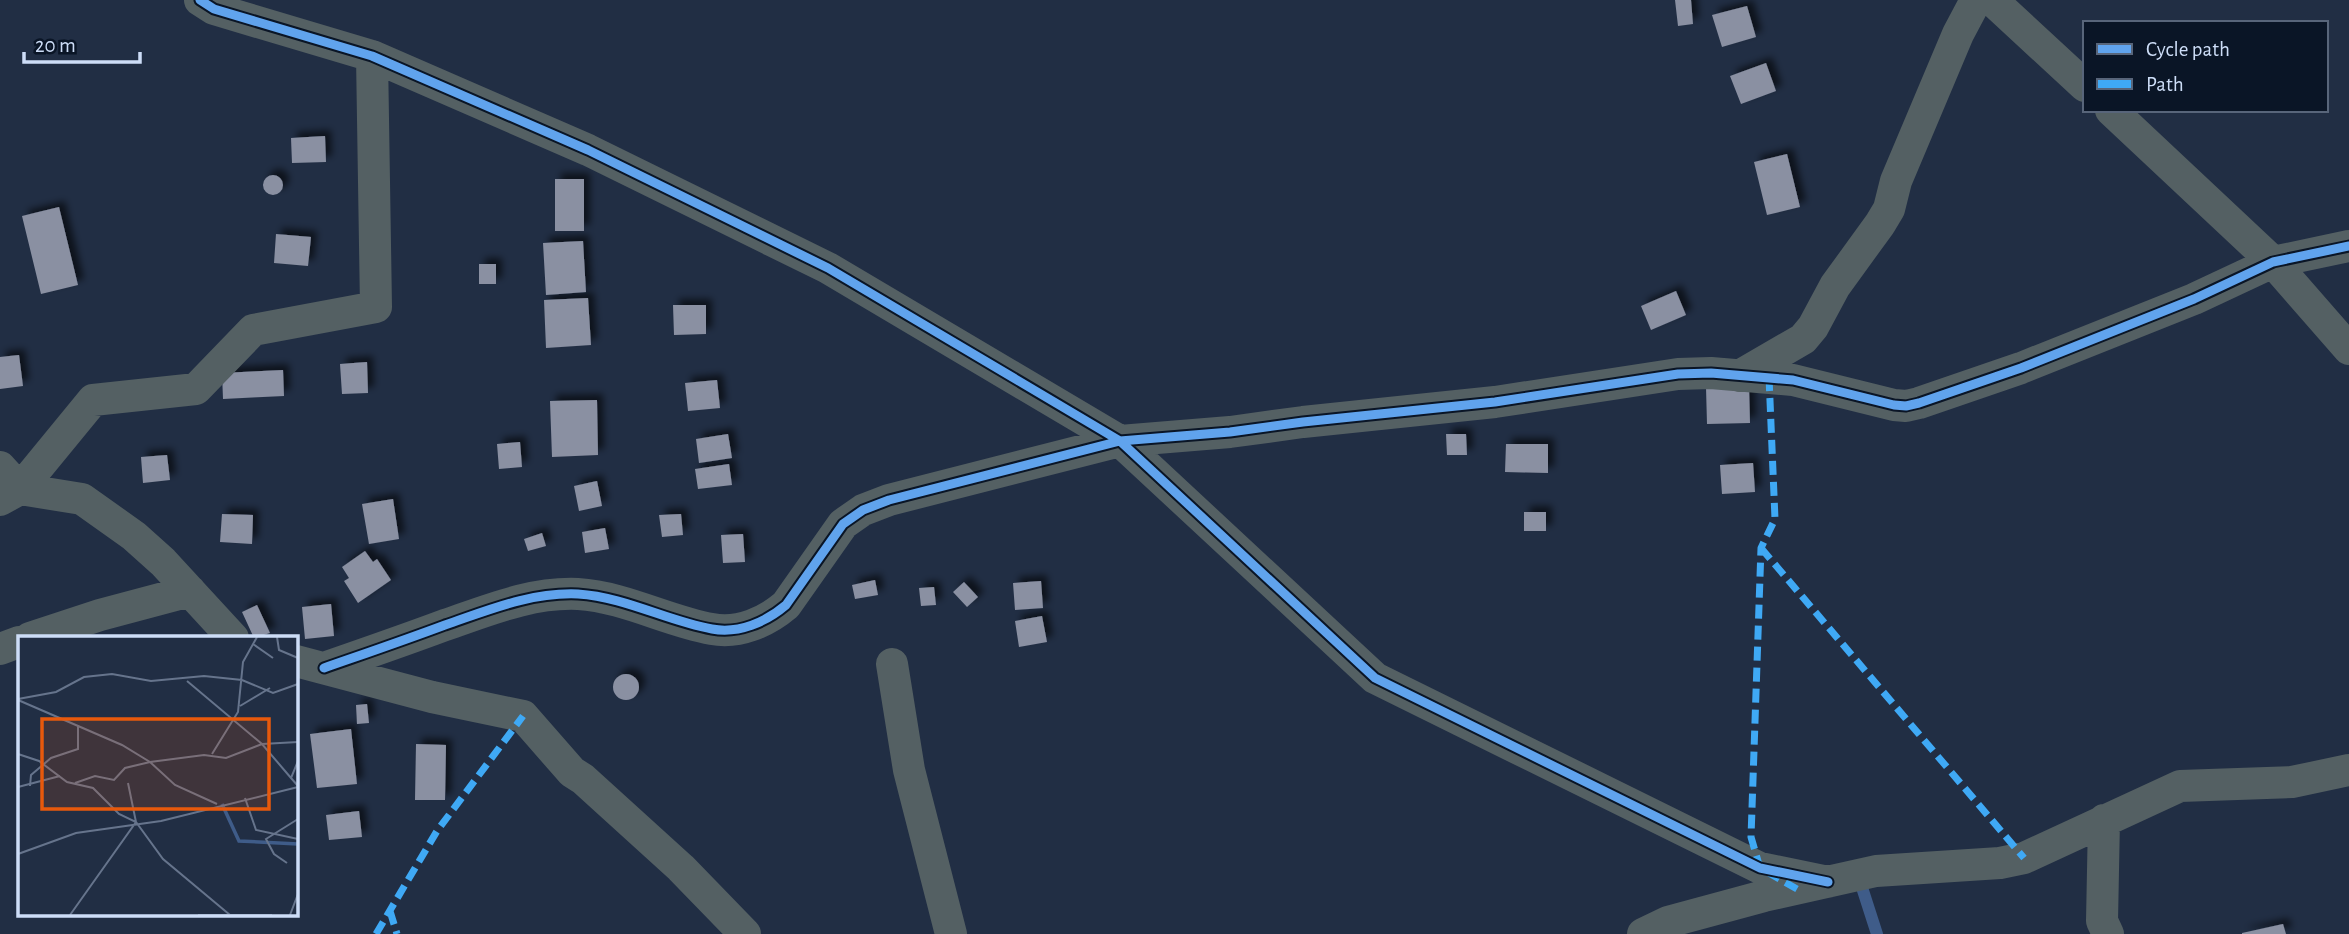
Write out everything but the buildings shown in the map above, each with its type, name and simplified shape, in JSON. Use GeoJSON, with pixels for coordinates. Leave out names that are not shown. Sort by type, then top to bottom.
{"type":"FeatureCollection","features":[{"type":"Feature","properties":{"kind":"street"},"geometry":{"type":"LineString","coordinates":[[200,0],[214,9],[372,56],[588,150],[828,268],[1119,441],[1375,678],[1760,868],[1828,882]]}},
{"type":"Feature","properties":{"kind":"street"},"geometry":{"type":"LineString","coordinates":[[1739,376],[1802,339],[1813,327],[1835,286],[1880,224],[1889,209],[1896,181],[1958,34],[1976,0]]}},
{"type":"Feature","properties":{"kind":"street"},"geometry":{"type":"LineString","coordinates":[[1992,0],[2083,84]]}},
{"type":"Feature","properties":{"kind":"street"},"geometry":{"type":"LineString","coordinates":[[7,486],[93,400],[196,389],[253,330],[376,307],[372,56]]}},
{"type":"Feature","properties":{"kind":"street"},"geometry":{"type":"LineString","coordinates":[[2113,112],[2273,262],[2349,349]]}},
{"type":"Feature","properties":{"kind":"street"},"geometry":{"type":"LineString","coordinates":[[310,665],[502,605],[552,594],[580,594],[620,601],[713,629],[748,627],[774,615],[786,605],[843,524],[863,510],[889,500],[1119,441],[1230,432],[1495,401],[1678,374],[1711,373],[1793,380],[1906,406],[2021,368],[2181,304],[2273,262],[2349,246]]}},
{"type":"Feature","properties":{"kind":"street"},"geometry":{"type":"LineString","coordinates":[[7,486],[82,499],[134,536],[163,562],[231,636]]}},
{"type":"Feature","properties":{"kind":"street"},"geometry":{"type":"LineString","coordinates":[[36,636],[100,615],[190,591]]}},
{"type":"Feature","properties":{"kind":"street"},"geometry":{"type":"LineString","coordinates":[[0,649],[18,642]]}},
{"type":"Feature","properties":{"kind":"street"},"geometry":{"type":"LineString","coordinates":[[892,664],[909,770],[951,934]]}},
{"type":"Feature","properties":{"kind":"street"},"geometry":{"type":"LineString","coordinates":[[310,665],[432,697],[523,716],[572,772],[681,868],[745,934]]}},
{"type":"Feature","properties":{"kind":"street"},"geometry":{"type":"LineString","coordinates":[[1643,934],[1679,919],[1764,896],[1892,869],[2000,863],[2024,858],[2180,786],[2292,782],[2349,771]]}},
{"type":"Feature","properties":{"kind":"street"},"geometry":{"type":"LineString","coordinates":[[2104,820],[2102,921],[2108,934]]}},
{"type":"Feature","properties":{"kind":"waterway"},"geometry":{"type":"LineString","coordinates":[[1858,875],[1877,934]]}},
{"type":"Feature","properties":{"kind":"marked path"},"geometry":{"type":"LineString","coordinates":[[1769,377],[1775,519],[1761,548],[1751,837],[1760,868],[1797,889]]}},
{"type":"Feature","properties":{"kind":"marked path"},"geometry":{"type":"LineString","coordinates":[[1761,548],[2024,858]]}},
{"type":"Feature","properties":{"kind":"marked path"},"geometry":{"type":"LineString","coordinates":[[376,934],[437,831],[523,716]]}},
{"type":"Feature","properties":{"kind":"marked path"},"geometry":{"type":"LineString","coordinates":[[390,911],[397,934]]}},
{"type":"Feature","properties":{"kind":"cycle path"},"geometry":{"type":"LineString","coordinates":[[200,0],[214,9],[372,56],[588,150],[828,268],[1120,441],[1375,678],[1760,868],[1828,882]]}},
{"type":"Feature","properties":{"kind":"cycle path"},"geometry":{"type":"LineString","coordinates":[[324,668],[494,608],[561,594],[595,596],[712,629],[742,628],[770,617],[786,605],[843,524],[863,510],[889,500],[1120,441],[1230,432],[1495,402],[1678,374],[1711,373],[1793,380],[1906,406],[2021,368],[2194,299],[2273,262],[2349,246]]}}]}
